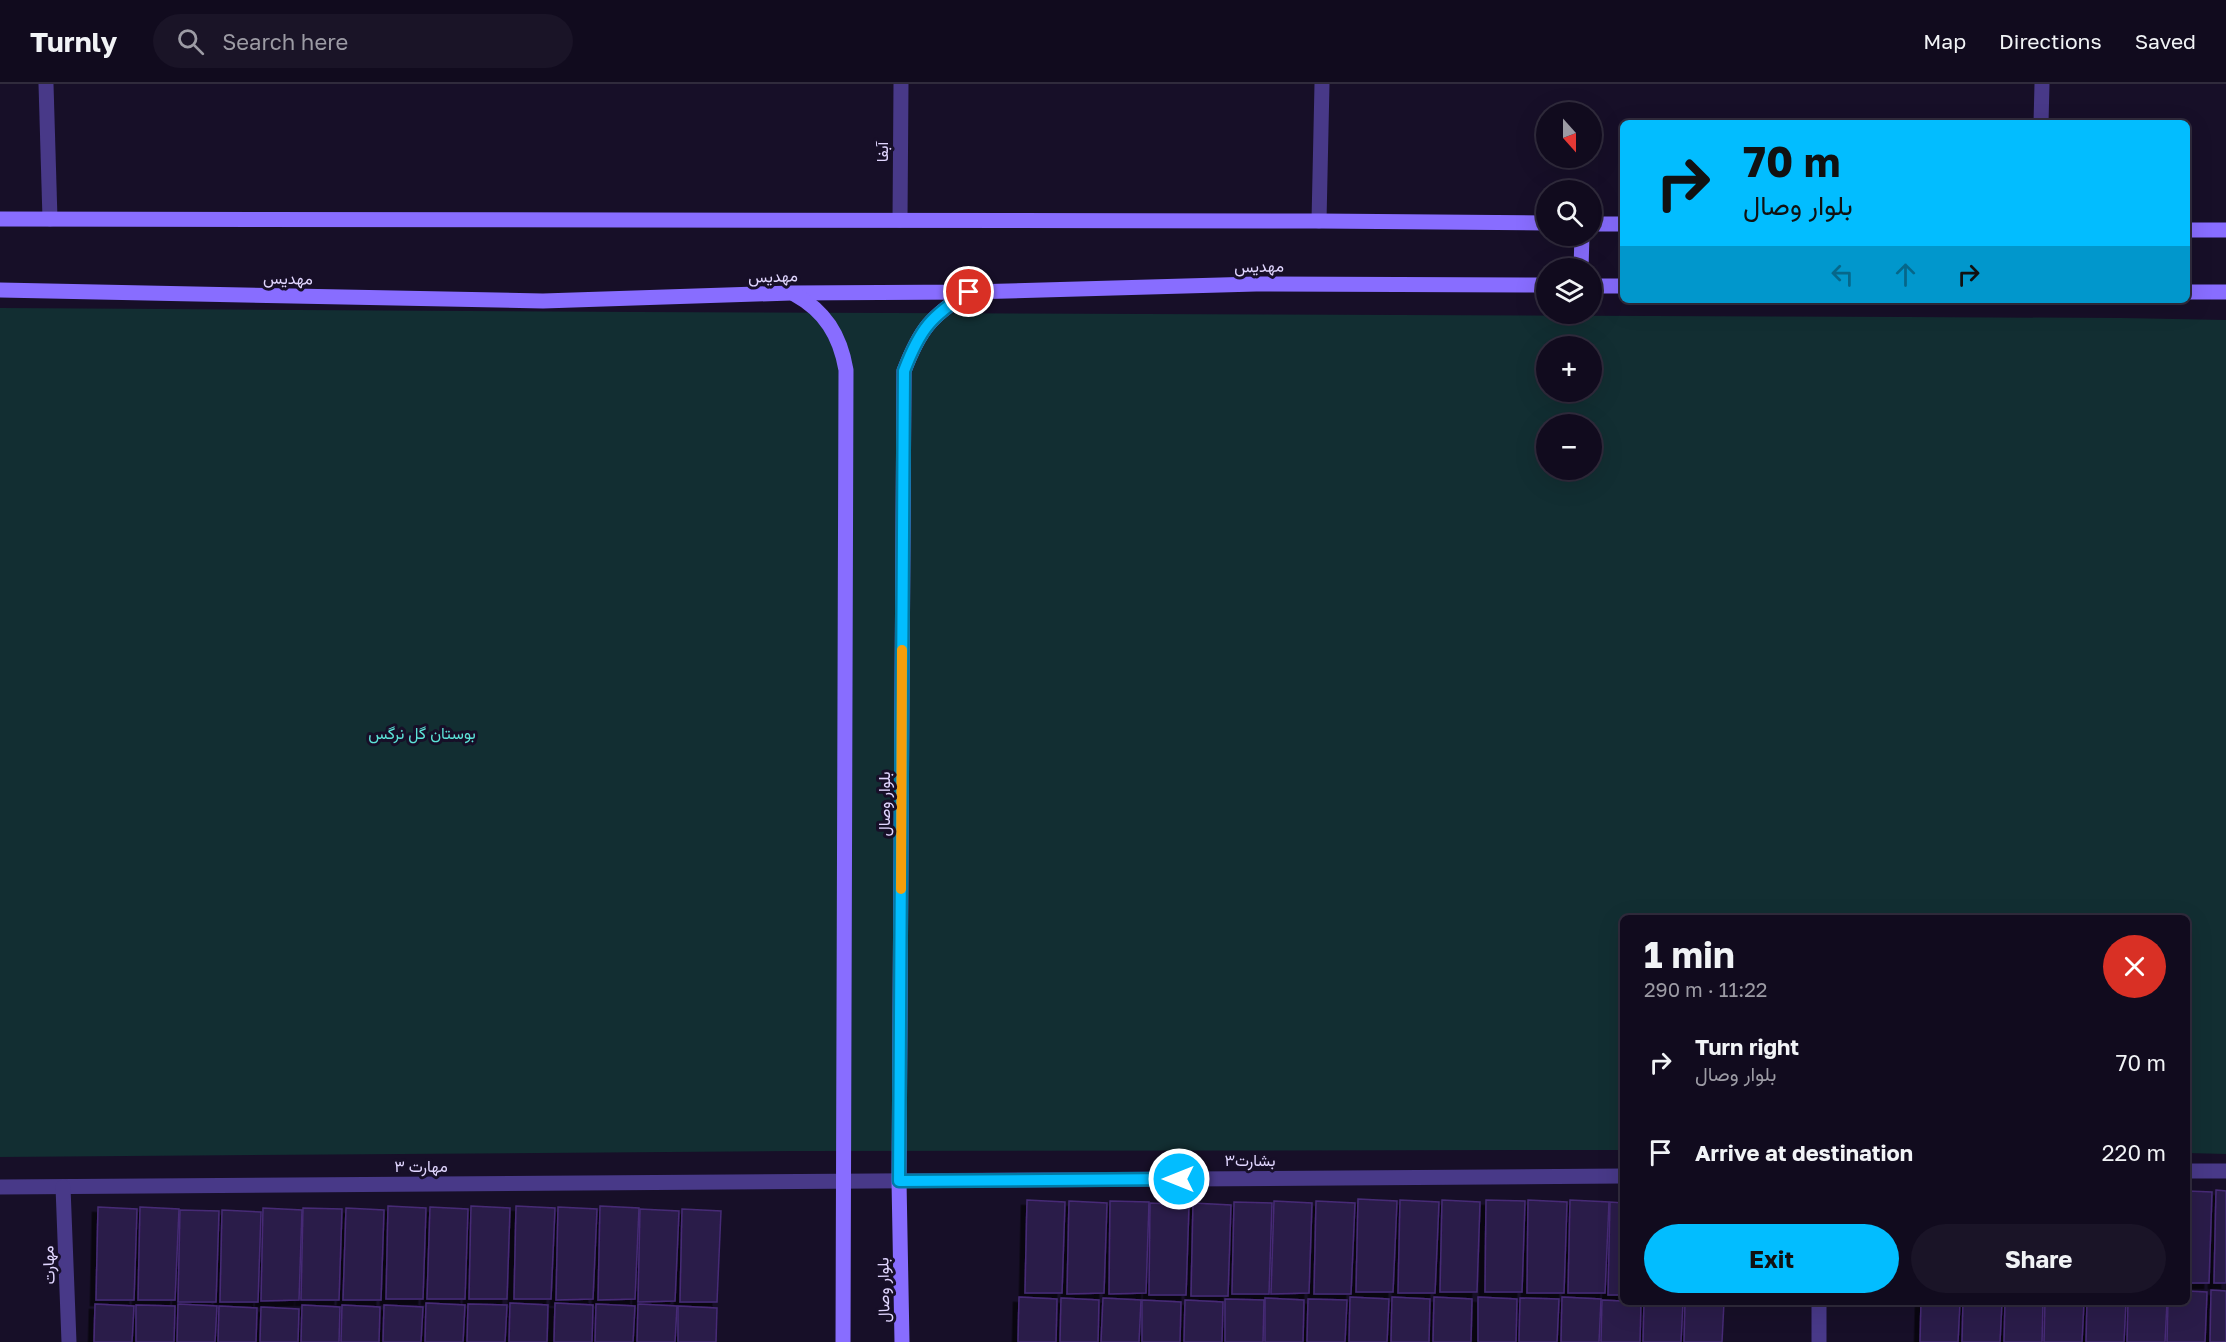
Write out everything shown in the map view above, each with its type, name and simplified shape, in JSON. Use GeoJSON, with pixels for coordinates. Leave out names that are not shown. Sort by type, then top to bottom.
{"type":"FeatureCollection","features":[{"type":"Feature","properties":{"kind":"street"},"geometry":{"type":"LineString","coordinates":[[46,84],[50,219]]}},
{"type":"Feature","properties":{"kind":"street","name":"آبفا"},"geometry":{"type":"LineString","coordinates":[[900,220],[901,84]]}},
{"type":"Feature","properties":{"kind":"street"},"geometry":{"type":"LineString","coordinates":[[1319,221],[1322,84]]}},
{"type":"Feature","properties":{"kind":"street"},"geometry":{"type":"LineString","coordinates":[[2041,120],[2042,84]]}},
{"type":"Feature","properties":{"kind":"street"},"geometry":{"type":"LineString","coordinates":[[0,219],[1319,221],[1536,224]]}},
{"type":"Feature","properties":{"kind":"street"},"geometry":{"type":"LineString","coordinates":[[1602,224],[1620,224]]}},
{"type":"Feature","properties":{"kind":"street"},"geometry":{"type":"LineString","coordinates":[[2190,230],[2226,230]]}},
{"type":"Feature","properties":{"kind":"street","name":"مهدیس"},"geometry":{"type":"LineString","coordinates":[[0,290],[543,301],[791,293],[969,292],[1256,284],[1536,285]]}},
{"type":"Feature","properties":{"kind":"street"},"geometry":{"type":"LineString","coordinates":[[1602,286],[1620,286]]}},
{"type":"Feature","properties":{"kind":"street","name":"بلوار وصال"},"geometry":{"type":"LineString","coordinates":[[902,1342],[899,1181],[904,371],[915,342],[928,323],[943,309],[969,292]]}},
{"type":"Feature","properties":{"kind":"street"},"geometry":{"type":"LineString","coordinates":[[2190,292],[2226,292]]}},
{"type":"Feature","properties":{"kind":"street"},"geometry":{"type":"LineString","coordinates":[[791,293],[809,302],[828,321],[843,351],[846,370],[843,1342]]}},
{"type":"Feature","properties":{"kind":"street"},"geometry":{"type":"LineString","coordinates":[[2190,1171],[2226,1171]]}},
{"type":"Feature","properties":{"kind":"street","name":"بشارت۳"},"geometry":{"type":"LineString","coordinates":[[842,1181],[1620,1176]]}},
{"type":"Feature","properties":{"kind":"street","name":"مهارت ۳"},"geometry":{"type":"LineString","coordinates":[[0,1187],[842,1181]]}},
{"type":"Feature","properties":{"kind":"street","name":"مهارت"},"geometry":{"type":"LineString","coordinates":[[63,1187],[69,1342]]}},
{"type":"Feature","properties":{"kind":"street"},"geometry":{"type":"LineString","coordinates":[[1819,1305],[1819,1342]]}},
{"type":"Feature","properties":{"kind":"green space","name":"بوستان گل نرگس"},"geometry":{"type":"Polygon","coordinates":[[[0,308],[1536,316],[1536,324],[1602,324],[1602,316],[2226,320],[2226,1154],[2190,1153],[2190,915],[1620,915],[1620,1150],[793,1151],[0,1157],[0,308]]]}},
{"type":"Feature","properties":{"kind":"building"},"geometry":{"type":"Polygon","coordinates":[[[2216,1190],[2226,1191],[2226,1283],[2214,1283],[2216,1190]]]}},
{"type":"Feature","properties":{"kind":"building"},"geometry":{"type":"Polygon","coordinates":[[[2190,1191],[2212,1192],[2209,1283],[2190,1283],[2190,1191]]]}},
{"type":"Feature","properties":{"kind":"building"},"geometry":{"type":"Polygon","coordinates":[[[1358,1199],[1397,1201],[1393,1292],[1356,1292],[1358,1199]]]}},
{"type":"Feature","properties":{"kind":"building"},"geometry":{"type":"Polygon","coordinates":[[[1027,1200],[1065,1202],[1062,1293],[1025,1293],[1027,1200]]]}},
{"type":"Feature","properties":{"kind":"building"},"geometry":{"type":"Polygon","coordinates":[[[1400,1200],[1439,1202],[1435,1293],[1398,1293],[1400,1200]]]}},
{"type":"Feature","properties":{"kind":"building"},"geometry":{"type":"Polygon","coordinates":[[[1442,1200],[1480,1202],[1477,1292],[1440,1292],[1442,1200]]]}},
{"type":"Feature","properties":{"kind":"building"},"geometry":{"type":"Polygon","coordinates":[[[1486,1200],[1525,1201],[1522,1292],[1485,1292],[1486,1200]]]}},
{"type":"Feature","properties":{"kind":"building"},"geometry":{"type":"Polygon","coordinates":[[[1528,1200],[1567,1202],[1564,1293],[1527,1293],[1528,1200]]]}},
{"type":"Feature","properties":{"kind":"building"},"geometry":{"type":"Polygon","coordinates":[[[1570,1200],[1609,1202],[1605,1293],[1568,1293],[1570,1200]]]}},
{"type":"Feature","properties":{"kind":"building"},"geometry":{"type":"Polygon","coordinates":[[[1069,1201],[1107,1203],[1104,1293],[1067,1294],[1069,1201]]]}},
{"type":"Feature","properties":{"kind":"building"},"geometry":{"type":"Polygon","coordinates":[[[1110,1201],[1149,1202],[1146,1293],[1109,1294],[1110,1201]]]}},
{"type":"Feature","properties":{"kind":"building"},"geometry":{"type":"Polygon","coordinates":[[[1274,1201],[1312,1203],[1309,1293],[1271,1294],[1274,1201]]]}},
{"type":"Feature","properties":{"kind":"building"},"geometry":{"type":"Polygon","coordinates":[[[1316,1201],[1355,1203],[1351,1294],[1314,1294],[1316,1201]]]}},
{"type":"Feature","properties":{"kind":"building"},"geometry":{"type":"Polygon","coordinates":[[[1234,1202],[1272,1203],[1269,1294],[1232,1294],[1234,1202]]]}},
{"type":"Feature","properties":{"kind":"building"},"geometry":{"type":"Polygon","coordinates":[[[1610,1202],[1620,1203],[1620,1295],[1608,1295],[1610,1202]]]}},
{"type":"Feature","properties":{"kind":"building"},"geometry":{"type":"Polygon","coordinates":[[[1150,1203],[1189,1205],[1186,1295],[1149,1295],[1150,1203]]]}},
{"type":"Feature","properties":{"kind":"building"},"geometry":{"type":"Polygon","coordinates":[[[1193,1203],[1231,1205],[1228,1296],[1191,1296],[1193,1203]]]}},
{"type":"Feature","properties":{"kind":"building"},"geometry":{"type":"Polygon","coordinates":[[[388,1206],[426,1208],[423,1299],[386,1299],[388,1206]]]}},
{"type":"Feature","properties":{"kind":"building"},"geometry":{"type":"Polygon","coordinates":[[[471,1206],[510,1208],[507,1299],[469,1299],[471,1206]]]}},
{"type":"Feature","properties":{"kind":"building"},"geometry":{"type":"Polygon","coordinates":[[[516,1206],[555,1208],[551,1299],[514,1299],[516,1206]]]}},
{"type":"Feature","properties":{"kind":"building"},"geometry":{"type":"Polygon","coordinates":[[[600,1206],[639,1208],[635,1299],[598,1300],[600,1206]]]}},
{"type":"Feature","properties":{"kind":"building"},"geometry":{"type":"Polygon","coordinates":[[[98,1207],[137,1209],[134,1300],[96,1300],[98,1207]]]}},
{"type":"Feature","properties":{"kind":"building"},"geometry":{"type":"Polygon","coordinates":[[[140,1207],[179,1209],[175,1300],[138,1300],[140,1207]]]}},
{"type":"Feature","properties":{"kind":"building"},"geometry":{"type":"Polygon","coordinates":[[[430,1207],[468,1209],[465,1299],[427,1299],[430,1207]]]}},
{"type":"Feature","properties":{"kind":"building"},"geometry":{"type":"Polygon","coordinates":[[[558,1207],[597,1209],[593,1299],[556,1300],[558,1207]]]}},
{"type":"Feature","properties":{"kind":"building"},"geometry":{"type":"Polygon","coordinates":[[[263,1208],[302,1210],[299,1300],[261,1301],[263,1208]]]}},
{"type":"Feature","properties":{"kind":"building"},"geometry":{"type":"Polygon","coordinates":[[[303,1208],[342,1209],[339,1300],[301,1300],[303,1208]]]}},
{"type":"Feature","properties":{"kind":"building"},"geometry":{"type":"Polygon","coordinates":[[[346,1208],[384,1210],[381,1300],[343,1300],[346,1208]]]}},
{"type":"Feature","properties":{"kind":"building"},"geometry":{"type":"Polygon","coordinates":[[[640,1209],[679,1211],[675,1301],[638,1302],[640,1209]]]}},
{"type":"Feature","properties":{"kind":"building"},"geometry":{"type":"Polygon","coordinates":[[[682,1209],[721,1211],[717,1302],[680,1302],[682,1209]]]}},
{"type":"Feature","properties":{"kind":"building"},"geometry":{"type":"Polygon","coordinates":[[[180,1210],[219,1211],[216,1302],[178,1302],[180,1210]]]}},
{"type":"Feature","properties":{"kind":"building"},"geometry":{"type":"Polygon","coordinates":[[[222,1210],[261,1212],[258,1302],[220,1302],[222,1210]]]}},
{"type":"Feature","properties":{"kind":"building"},"geometry":{"type":"Polygon","coordinates":[[[2211,1290],[2226,1291],[2226,1342],[2210,1342],[2211,1290]]]}},
{"type":"Feature","properties":{"kind":"building"},"geometry":{"type":"Polygon","coordinates":[[[2190,1291],[2207,1292],[2205,1342],[2167,1342],[2168,1305],[2190,1305],[2190,1291]]]}},
{"type":"Feature","properties":{"kind":"building"},"geometry":{"type":"Polygon","coordinates":[[[1019,1297],[1057,1299],[1056,1342],[1018,1342],[1019,1297]]]}},
{"type":"Feature","properties":{"kind":"building"},"geometry":{"type":"Polygon","coordinates":[[[1350,1297],[1389,1299],[1387,1342],[1349,1342],[1350,1297]]]}},
{"type":"Feature","properties":{"kind":"building"},"geometry":{"type":"Polygon","coordinates":[[[1392,1297],[1430,1299],[1429,1342],[1391,1342],[1392,1297]]]}},
{"type":"Feature","properties":{"kind":"building"},"geometry":{"type":"Polygon","coordinates":[[[1434,1297],[1472,1299],[1471,1342],[1433,1342],[1434,1297]]]}},
{"type":"Feature","properties":{"kind":"building"},"geometry":{"type":"Polygon","coordinates":[[[1478,1297],[1517,1299],[1516,1342],[1478,1342],[1478,1297]]]}},
{"type":"Feature","properties":{"kind":"building"},"geometry":{"type":"Polygon","coordinates":[[[1562,1297],[1601,1299],[1599,1342],[1561,1342],[1562,1297]]]}},
{"type":"Feature","properties":{"kind":"building"},"geometry":{"type":"Polygon","coordinates":[[[1061,1298],[1099,1300],[1098,1342],[1060,1342],[1061,1298]]]}},
{"type":"Feature","properties":{"kind":"building"},"geometry":{"type":"Polygon","coordinates":[[[1103,1298],[1141,1300],[1139,1342],[1101,1342],[1103,1298]]]}},
{"type":"Feature","properties":{"kind":"building"},"geometry":{"type":"Polygon","coordinates":[[[1265,1298],[1304,1300],[1303,1342],[1265,1342],[1265,1298]]]}},
{"type":"Feature","properties":{"kind":"building"},"geometry":{"type":"Polygon","coordinates":[[[1520,1298],[1559,1299],[1557,1342],[1519,1342],[1520,1298]]]}},
{"type":"Feature","properties":{"kind":"building"},"geometry":{"type":"Polygon","coordinates":[[[1225,1299],[1264,1300],[1263,1342],[1225,1342],[1225,1299]]]}},
{"type":"Feature","properties":{"kind":"building"},"geometry":{"type":"Polygon","coordinates":[[[1308,1299],[1347,1300],[1345,1342],[1307,1342],[1308,1299]]]}},
{"type":"Feature","properties":{"kind":"building"},"geometry":{"type":"Polygon","coordinates":[[[1142,1300],[1181,1302],[1180,1342],[1142,1342],[1142,1300]]]}},
{"type":"Feature","properties":{"kind":"building"},"geometry":{"type":"Polygon","coordinates":[[[1185,1300],[1223,1302],[1222,1342],[1184,1342],[1185,1300]]]}},
{"type":"Feature","properties":{"kind":"building"},"geometry":{"type":"Polygon","coordinates":[[[1602,1300],[1620,1301],[1620,1305],[1641,1305],[1640,1342],[1601,1342],[1602,1300]]]}},
{"type":"Feature","properties":{"kind":"building"},"geometry":{"type":"Polygon","coordinates":[[[426,1303],[465,1305],[463,1342],[425,1342],[426,1303]]]}},
{"type":"Feature","properties":{"kind":"building"},"geometry":{"type":"Polygon","coordinates":[[[510,1303],[548,1305],[547,1342],[509,1342],[510,1303]]]}},
{"type":"Feature","properties":{"kind":"building"},"geometry":{"type":"Polygon","coordinates":[[[555,1303],[593,1305],[592,1342],[554,1342],[555,1303]]]}},
{"type":"Feature","properties":{"kind":"building"},"geometry":{"type":"Polygon","coordinates":[[[95,1304],[134,1306],[132,1342],[94,1342],[95,1304]]]}},
{"type":"Feature","properties":{"kind":"building"},"geometry":{"type":"Polygon","coordinates":[[[178,1304],[217,1306],[215,1342],[177,1342],[178,1304]]]}},
{"type":"Feature","properties":{"kind":"building"},"geometry":{"type":"Polygon","coordinates":[[[468,1304],[507,1305],[505,1342],[467,1342],[468,1304]]]}},
{"type":"Feature","properties":{"kind":"building"},"geometry":{"type":"Polygon","coordinates":[[[596,1304],[635,1306],[633,1342],[595,1342],[596,1304]]]}},
{"type":"Feature","properties":{"kind":"building"},"geometry":{"type":"Polygon","coordinates":[[[638,1304],[677,1306],[675,1342],[637,1342],[638,1304]]]}},
{"type":"Feature","properties":{"kind":"building"},"geometry":{"type":"Polygon","coordinates":[[[136,1305],[175,1306],[174,1342],[136,1342],[136,1305]]]}},
{"type":"Feature","properties":{"kind":"building"},"geometry":{"type":"Polygon","coordinates":[[[302,1305],[340,1307],[339,1342],[301,1342],[302,1305]]]}},
{"type":"Feature","properties":{"kind":"building"},"geometry":{"type":"Polygon","coordinates":[[[342,1305],[380,1307],[379,1342],[341,1342],[342,1305]]]}},
{"type":"Feature","properties":{"kind":"building"},"geometry":{"type":"Polygon","coordinates":[[[384,1305],[423,1307],[421,1342],[383,1342],[384,1305]]]}},
{"type":"Feature","properties":{"kind":"building"},"geometry":{"type":"Polygon","coordinates":[[[1644,1305],[1683,1305],[1681,1342],[1643,1342],[1644,1305]]]}},
{"type":"Feature","properties":{"kind":"building"},"geometry":{"type":"Polygon","coordinates":[[[1685,1305],[1724,1305],[1722,1342],[1684,1342],[1685,1305]]]}},
{"type":"Feature","properties":{"kind":"building"},"geometry":{"type":"Polygon","coordinates":[[[1921,1305],[1960,1305],[1958,1342],[1920,1342],[1921,1305]]]}},
{"type":"Feature","properties":{"kind":"building"},"geometry":{"type":"Polygon","coordinates":[[[1963,1305],[2002,1305],[2000,1342],[1962,1342],[1963,1305]]]}},
{"type":"Feature","properties":{"kind":"building"},"geometry":{"type":"Polygon","coordinates":[[[2005,1305],[2043,1305],[2042,1342],[2004,1342],[2005,1305]]]}},
{"type":"Feature","properties":{"kind":"building"},"geometry":{"type":"Polygon","coordinates":[[[2045,1305],[2084,1305],[2082,1342],[2044,1342],[2045,1305]]]}},
{"type":"Feature","properties":{"kind":"building"},"geometry":{"type":"Polygon","coordinates":[[[2087,1305],[2126,1305],[2124,1342],[2086,1342],[2087,1305]]]}},
{"type":"Feature","properties":{"kind":"building"},"geometry":{"type":"Polygon","coordinates":[[[2128,1305],[2167,1305],[2165,1342],[2127,1342],[2128,1305]]]}},
{"type":"Feature","properties":{"kind":"building"},"geometry":{"type":"Polygon","coordinates":[[[219,1306],[257,1308],[256,1342],[218,1342],[219,1306]]]}},
{"type":"Feature","properties":{"kind":"building"},"geometry":{"type":"Polygon","coordinates":[[[678,1306],[717,1308],[716,1342],[678,1342],[678,1306]]]}},
{"type":"Feature","properties":{"kind":"building"},"geometry":{"type":"Polygon","coordinates":[[[261,1307],[299,1309],[298,1342],[260,1342],[261,1307]]]}},
{"type":"Feature","properties":{"kind":"slow traffic"},"geometry":{"type":"LineString","coordinates":[[901,889],[902,650]]}},
{"type":"Feature","properties":{"kind":"route"},"geometry":{"type":"LineString","coordinates":[[969,292],[943,309],[928,323],[918,336],[904,371],[899,1181],[1179,1179]]}}]}
